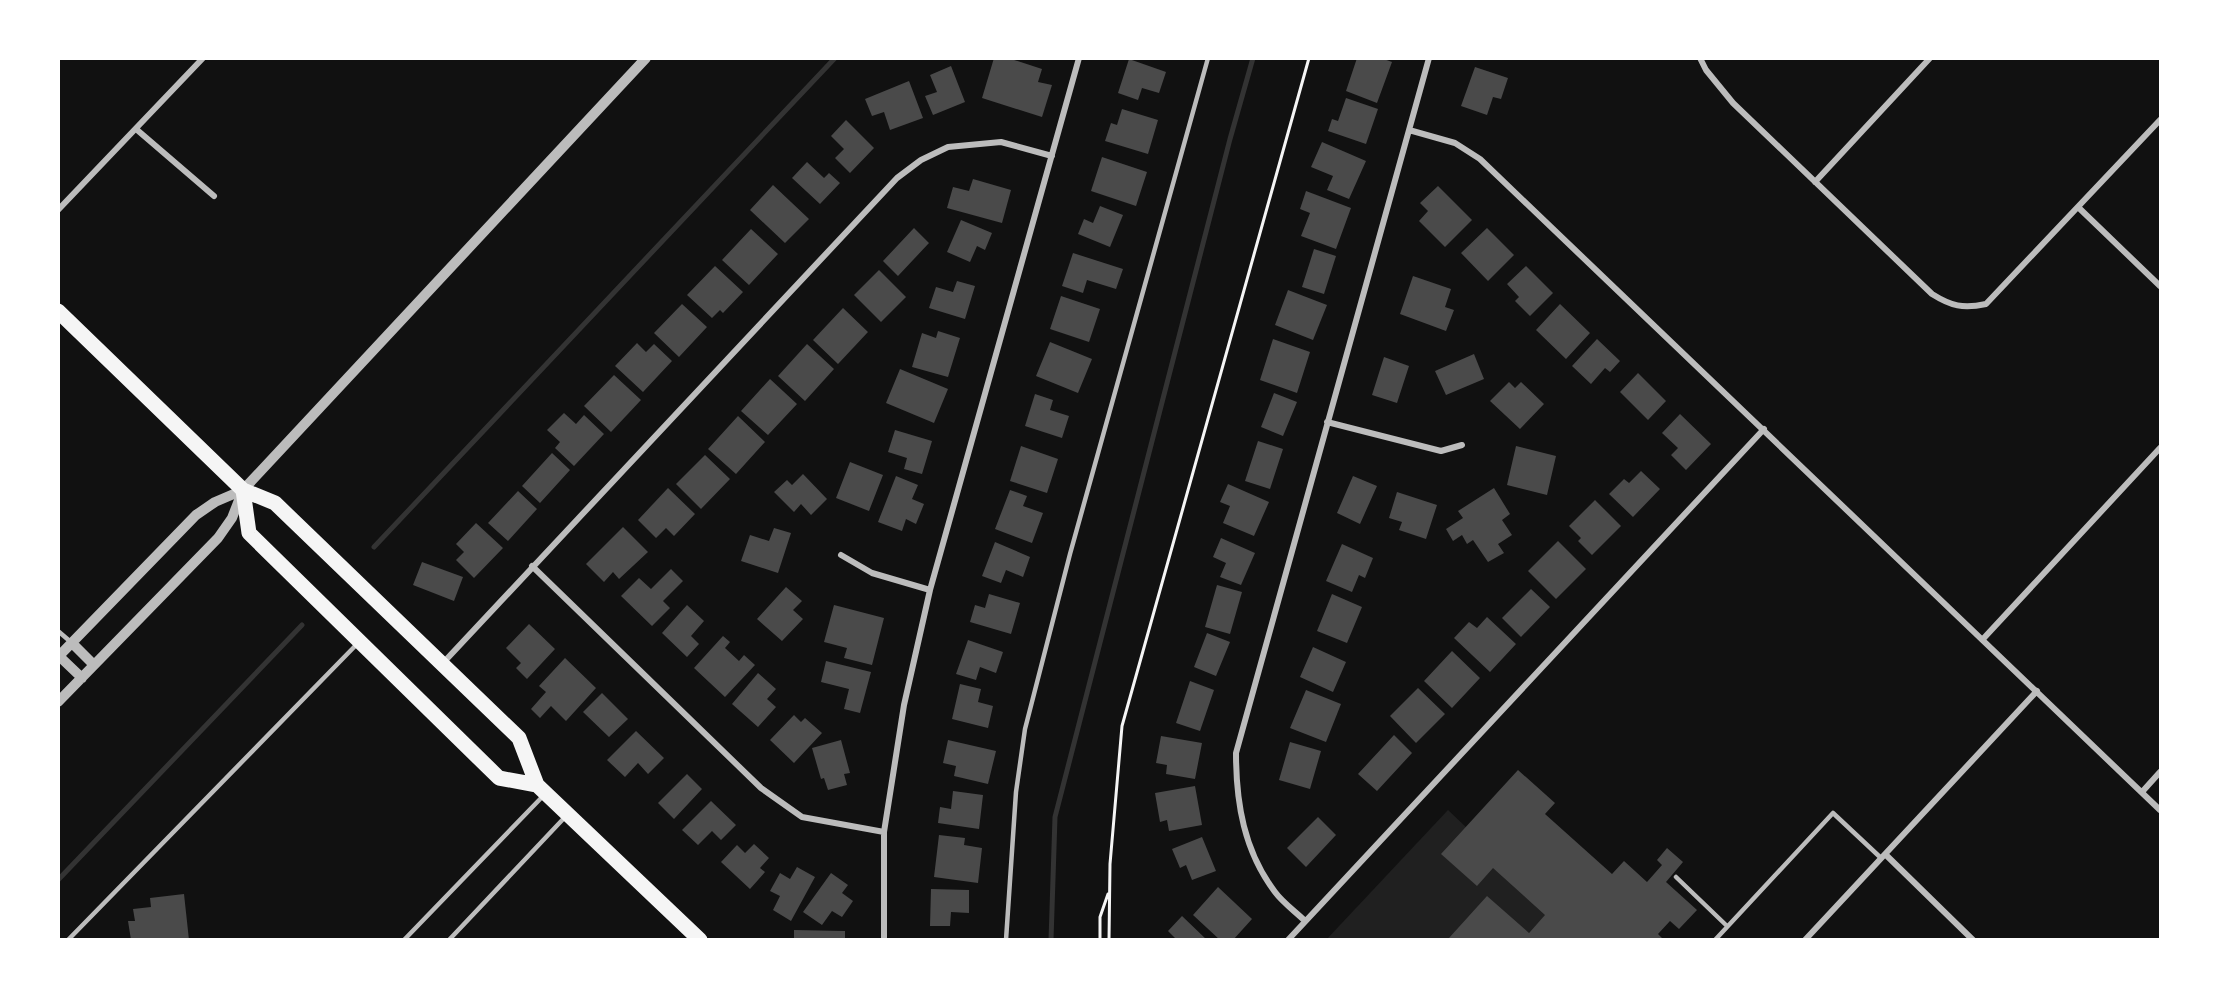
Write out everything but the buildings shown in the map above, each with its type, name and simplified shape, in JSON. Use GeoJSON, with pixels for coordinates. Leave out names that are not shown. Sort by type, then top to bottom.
{"type":"FeatureCollection","features":[{"type":"Feature","properties":{"kind":"main road"},"geometry":{"type":"LineString","coordinates":[[58,311],[243,490],[275,503],[519,738],[542,789],[700,939]]}},
{"type":"Feature","properties":{"kind":"main road"},"geometry":{"type":"LineString","coordinates":[[243,490],[249,533],[499,778],[542,789]]}},
{"type":"Feature","properties":{"kind":"street"},"geometry":{"type":"LineString","coordinates":[[58,210],[203,58]]}},
{"type":"Feature","properties":{"kind":"street"},"geometry":{"type":"LineString","coordinates":[[58,702],[218,538],[231,518],[243,490],[646,58]]}},
{"type":"Feature","properties":{"kind":"street"},"geometry":{"type":"LineString","coordinates":[[884,939],[884,832],[904,705],[930,590],[1079,58]]}},
{"type":"Feature","properties":{"kind":"street"},"geometry":{"type":"LineString","coordinates":[[1305,921],[1276,893],[1248,845],[1236,791],[1236,753],[1429,58]]}},
{"type":"Feature","properties":{"kind":"street"},"geometry":{"type":"LineString","coordinates":[[1700,58],[1706,70],[1733,103],[1932,294],[1950,305],[1967,308],[1986,304],[2160,120]]}},
{"type":"Feature","properties":{"kind":"street"},"geometry":{"type":"LineString","coordinates":[[1815,182],[1930,58]]}},
{"type":"Feature","properties":{"kind":"street"},"geometry":{"type":"LineString","coordinates":[[136,129],[214,196]]}},
{"type":"Feature","properties":{"kind":"street"},"geometry":{"type":"LineString","coordinates":[[1409,130],[1455,143],[1480,159],[2160,810]]}},
{"type":"Feature","properties":{"kind":"street"},"geometry":{"type":"LineString","coordinates":[[442,664],[897,178],[921,160],[948,147],[1001,142],[1052,156]]}},
{"type":"Feature","properties":{"kind":"street"},"geometry":{"type":"LineString","coordinates":[[2079,208],[2160,286]]}},
{"type":"Feature","properties":{"kind":"street"},"geometry":{"type":"LineString","coordinates":[[1327,422],[1441,451],[1462,445]]}},
{"type":"Feature","properties":{"kind":"street"},"geometry":{"type":"LineString","coordinates":[[1288,939],[1764,429]]}},
{"type":"Feature","properties":{"kind":"street"},"geometry":{"type":"LineString","coordinates":[[1983,639],[2160,448]]}},
{"type":"Feature","properties":{"kind":"street"},"geometry":{"type":"LineString","coordinates":[[82,678],[59,656],[196,515],[215,502],[243,490]]}},
{"type":"Feature","properties":{"kind":"street"},"geometry":{"type":"LineString","coordinates":[[841,555],[872,573],[930,590]]}},
{"type":"Feature","properties":{"kind":"street"},"geometry":{"type":"LineString","coordinates":[[532,566],[761,788],[802,817],[884,832]]}},
{"type":"Feature","properties":{"kind":"street"},"geometry":{"type":"LineString","coordinates":[[72,643],[94,665]]}},
{"type":"Feature","properties":{"kind":"street"},"geometry":{"type":"LineString","coordinates":[[1805,939],[2037,691]]}},
{"type":"Feature","properties":{"kind":"street"},"geometry":{"type":"LineString","coordinates":[[2142,792],[2160,772]]}},
{"type":"Feature","properties":{"kind":"street"},"geometry":{"type":"LineString","coordinates":[[1883,856],[1973,939]]}},
{"type":"Feature","properties":{"kind":"lane"},"geometry":{"type":"LineString","coordinates":[[1006,939],[1016,792],[1025,729],[1073,543],[1208,58]]}},
{"type":"Feature","properties":{"kind":"lane"},"geometry":{"type":"LineString","coordinates":[[58,631],[72,643]]}},
{"type":"Feature","properties":{"kind":"lane"},"geometry":{"type":"LineString","coordinates":[[68,939],[359,642]]}},
{"type":"Feature","properties":{"kind":"lane"},"geometry":{"type":"LineString","coordinates":[[404,939],[542,789]]}},
{"type":"Feature","properties":{"kind":"lane"},"geometry":{"type":"LineString","coordinates":[[1715,939],[1833,813],[1883,856]]}},
{"type":"Feature","properties":{"kind":"lane"},"geometry":{"type":"LineString","coordinates":[[449,939],[567,814]]}},
{"type":"Feature","properties":{"kind":"lane"},"geometry":{"type":"LineString","coordinates":[[1676,877],[1727,926]]}},
{"type":"Feature","properties":{"kind":"path"},"geometry":{"type":"LineString","coordinates":[[1109,939],[1110,890],[1122,726],[1309,58]]}},
{"type":"Feature","properties":{"kind":"path"},"geometry":{"type":"LineString","coordinates":[[1100,939],[1100,917],[1110,890]]}},
{"type":"Feature","properties":{"kind":"shaded area"},"geometry":{"type":"Polygon","coordinates":[[[1448,810],[1552,909],[1523,939],[1326,940],[1448,810]]]}},
{"type":"Feature","properties":{"kind":"waterway"},"geometry":{"type":"LineString","coordinates":[[374,547],[835,58]]}},
{"type":"Feature","properties":{"kind":"waterway"},"geometry":{"type":"LineString","coordinates":[[1051,940],[1055,817],[1230,139],[1253,58]]}},
{"type":"Feature","properties":{"kind":"waterway"},"geometry":{"type":"LineString","coordinates":[[58,880],[302,625]]}}]}
